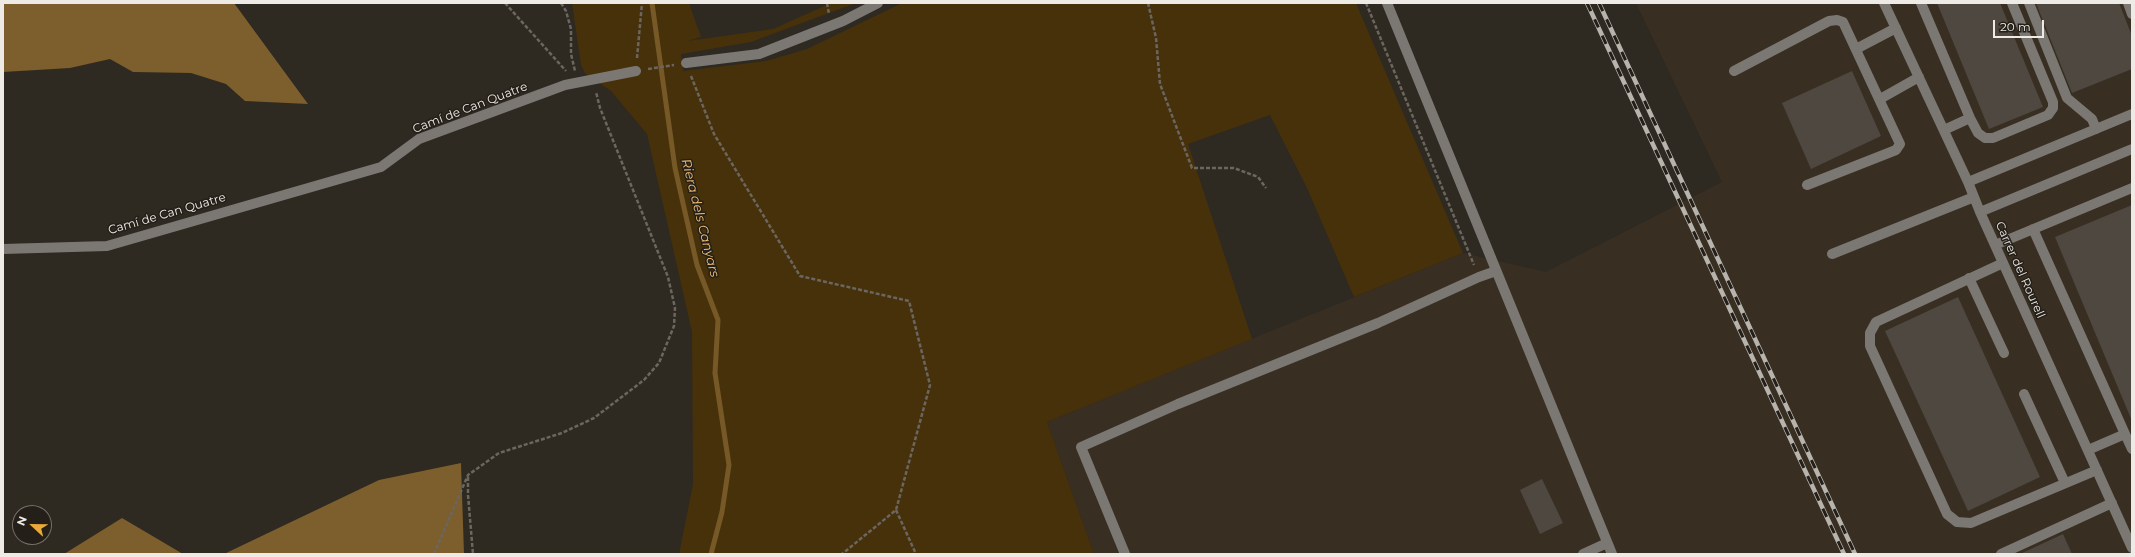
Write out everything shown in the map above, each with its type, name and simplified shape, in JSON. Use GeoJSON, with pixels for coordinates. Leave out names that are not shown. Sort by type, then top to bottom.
{"type":"FeatureCollection","features":[{"type":"Feature","properties":{"kind":"street"},"geometry":{"type":"LineString","coordinates":[[686,63],[759,54],[842,21],[878,3]]}},
{"type":"Feature","properties":{"kind":"street"},"geometry":{"type":"LineString","coordinates":[[1387,3],[1612,554]]}},
{"type":"Feature","properties":{"kind":"street","name":"Carrer del Rourell"},"geometry":{"type":"LineString","coordinates":[[1884,3],[1968,182],[1980,212],[2132,548]]}},
{"type":"Feature","properties":{"kind":"street"},"geometry":{"type":"LineString","coordinates":[[1921,3],[1970,118],[1978,133],[1985,138],[1993,138],[2048,115],[2053,108],[2053,102],[2012,3]]}},
{"type":"Feature","properties":{"kind":"street"},"geometry":{"type":"LineString","coordinates":[[2029,3],[2067,98],[2092,119],[2096,129]]}},
{"type":"Feature","properties":{"kind":"street"},"geometry":{"type":"LineString","coordinates":[[2128,3],[2132,14]]}},
{"type":"Feature","properties":{"kind":"street"},"geometry":{"type":"LineString","coordinates":[[1734,72],[1828,21],[1837,20],[1843,22],[1900,144],[1896,150],[1807,185]]}},
{"type":"Feature","properties":{"kind":"street"},"geometry":{"type":"LineString","coordinates":[[1856,49],[1896,28]]}},
{"type":"Feature","properties":{"kind":"street","name":"Camí de Can Quatre"},"geometry":{"type":"LineString","coordinates":[[3,249],[108,246],[298,189],[381,167],[419,139],[565,85],[636,71]]}},
{"type":"Feature","properties":{"kind":"street"},"geometry":{"type":"LineString","coordinates":[[1880,99],[1919,77]]}},
{"type":"Feature","properties":{"kind":"street"},"geometry":{"type":"LineString","coordinates":[[1968,182],[2132,114]]}},
{"type":"Feature","properties":{"kind":"street"},"geometry":{"type":"LineString","coordinates":[[1944,130],[1970,118]]}},
{"type":"Feature","properties":{"kind":"street"},"geometry":{"type":"LineString","coordinates":[[1980,212],[2132,149]]}},
{"type":"Feature","properties":{"kind":"street"},"geometry":{"type":"LineString","coordinates":[[1995,245],[2132,188]]}},
{"type":"Feature","properties":{"kind":"street"},"geometry":{"type":"LineString","coordinates":[[1832,254],[1974,197]]}},
{"type":"Feature","properties":{"kind":"street"},"geometry":{"type":"LineString","coordinates":[[2033,229],[2132,449]]}},
{"type":"Feature","properties":{"kind":"street"},"geometry":{"type":"LineString","coordinates":[[2003,263],[1876,322],[1870,333],[1870,346],[1947,514],[1957,522],[1971,522],[2097,470]]}},
{"type":"Feature","properties":{"kind":"street"},"geometry":{"type":"LineString","coordinates":[[1124,554],[1081,447],[1178,404],[1378,323],[1479,277],[1496,271]]}},
{"type":"Feature","properties":{"kind":"street"},"geometry":{"type":"LineString","coordinates":[[1969,278],[2004,352]]}},
{"type":"Feature","properties":{"kind":"street"},"geometry":{"type":"LineString","coordinates":[[2024,394],[2065,483]]}},
{"type":"Feature","properties":{"kind":"street"},"geometry":{"type":"LineString","coordinates":[[2088,450],[2125,434]]}},
{"type":"Feature","properties":{"kind":"street"},"geometry":{"type":"LineString","coordinates":[[2001,554],[2112,503]]}},
{"type":"Feature","properties":{"kind":"street"},"geometry":{"type":"LineString","coordinates":[[1582,554],[1607,543]]}},
{"type":"Feature","properties":{"kind":"path"},"geometry":{"type":"LineString","coordinates":[[505,3],[578,83]]}},
{"type":"Feature","properties":{"kind":"path"},"geometry":{"type":"LineString","coordinates":[[561,3],[566,11],[571,29],[572,54],[578,83]]}},
{"type":"Feature","properties":{"kind":"path"},"geometry":{"type":"LineString","coordinates":[[642,3],[636,71],[686,63],[714,134],[800,276],[909,301],[930,385],[896,510],[842,554]]}},
{"type":"Feature","properties":{"kind":"path"},"geometry":{"type":"LineString","coordinates":[[1148,3],[1156,38],[1160,84],[1192,168],[1234,168],[1258,177],[1266,188]]}},
{"type":"Feature","properties":{"kind":"path"},"geometry":{"type":"LineString","coordinates":[[1366,3],[1479,277]]}},
{"type":"Feature","properties":{"kind":"path"},"geometry":{"type":"LineString","coordinates":[[434,554],[468,475],[499,454],[562,433],[594,418],[644,380],[659,363],[674,326],[675,308],[668,277],[600,108],[593,80]]}},
{"type":"Feature","properties":{"kind":"path"},"geometry":{"type":"LineString","coordinates":[[468,475],[468,495],[473,554]]}},
{"type":"Feature","properties":{"kind":"path"},"geometry":{"type":"LineString","coordinates":[[896,510],[916,554]]}},
{"type":"Feature","properties":{"kind":"shaded area"},"geometry":{"type":"Polygon","coordinates":[[[3,3],[234,3],[308,104],[245,101],[226,84],[191,73],[133,72],[110,59],[70,68],[3,72],[3,3]]]}},
{"type":"Feature","properties":{"kind":"shaded area"},"geometry":{"type":"Polygon","coordinates":[[[572,3],[689,3],[701,37],[687,41],[773,29],[831,3],[856,3],[751,42],[681,54],[683,71],[766,61],[807,49],[902,3],[1356,3],[1463,253],[1354,297],[1307,188],[1270,115],[1188,144],[1252,339],[1047,422],[1094,554],[679,554],[693,484],[692,332],[647,134],[611,91],[585,73],[581,65],[572,3]]]}},
{"type":"Feature","properties":{"kind":"shaded area"},"geometry":{"type":"Polygon","coordinates":[[[1636,3],[2132,3],[2132,554],[1094,554],[1047,422],[1463,253],[1546,272],[1722,182],[1636,3]]]}},
{"type":"Feature","properties":{"kind":"shaded area"},"geometry":{"type":"Polygon","coordinates":[[[461,463],[464,554],[224,554],[379,480],[461,463]]]}},
{"type":"Feature","properties":{"kind":"shaded area"},"geometry":{"type":"Polygon","coordinates":[[[122,518],[183,554],[64,554],[122,518]]]}},
{"type":"Feature","properties":{"kind":"building"},"geometry":{"type":"Polygon","coordinates":[[[1937,3],[2000,3],[2043,107],[1989,129],[1937,3]]]}},
{"type":"Feature","properties":{"kind":"building"},"geometry":{"type":"Polygon","coordinates":[[[2036,3],[2119,3],[2132,36],[2132,69],[2072,93],[2036,3]]]}},
{"type":"Feature","properties":{"kind":"building"},"geometry":{"type":"Polygon","coordinates":[[[1852,71],[1881,136],[1811,169],[1782,103],[1852,71]]]}},
{"type":"Feature","properties":{"kind":"building"},"geometry":{"type":"Polygon","coordinates":[[[2132,205],[2132,421],[2055,237],[2132,205]]]}},
{"type":"Feature","properties":{"kind":"building"},"geometry":{"type":"Polygon","coordinates":[[[1958,297],[2040,477],[1968,511],[1885,331],[1958,297]]]}},
{"type":"Feature","properties":{"kind":"building"},"geometry":{"type":"Polygon","coordinates":[[[1542,479],[1563,523],[1540,534],[1520,490],[1542,479]]]}},
{"type":"Feature","properties":{"kind":"building"},"geometry":{"type":"Polygon","coordinates":[[[2063,534],[2072,554],[2020,554],[2063,534]]]}},
{"type":"Feature","properties":{"kind":"waterway","name":"Riera dels Canyars"},"geometry":{"type":"LineString","coordinates":[[652,3],[675,168],[697,265],[718,320],[715,373],[729,465],[722,512],[711,554]]}},
{"type":"Feature","properties":{"kind":"railway"},"geometry":{"type":"LineString","coordinates":[[1587,3],[1844,554]]}},
{"type":"Feature","properties":{"kind":"railway"},"geometry":{"type":"LineString","coordinates":[[1599,3],[1855,554]]}}]}
